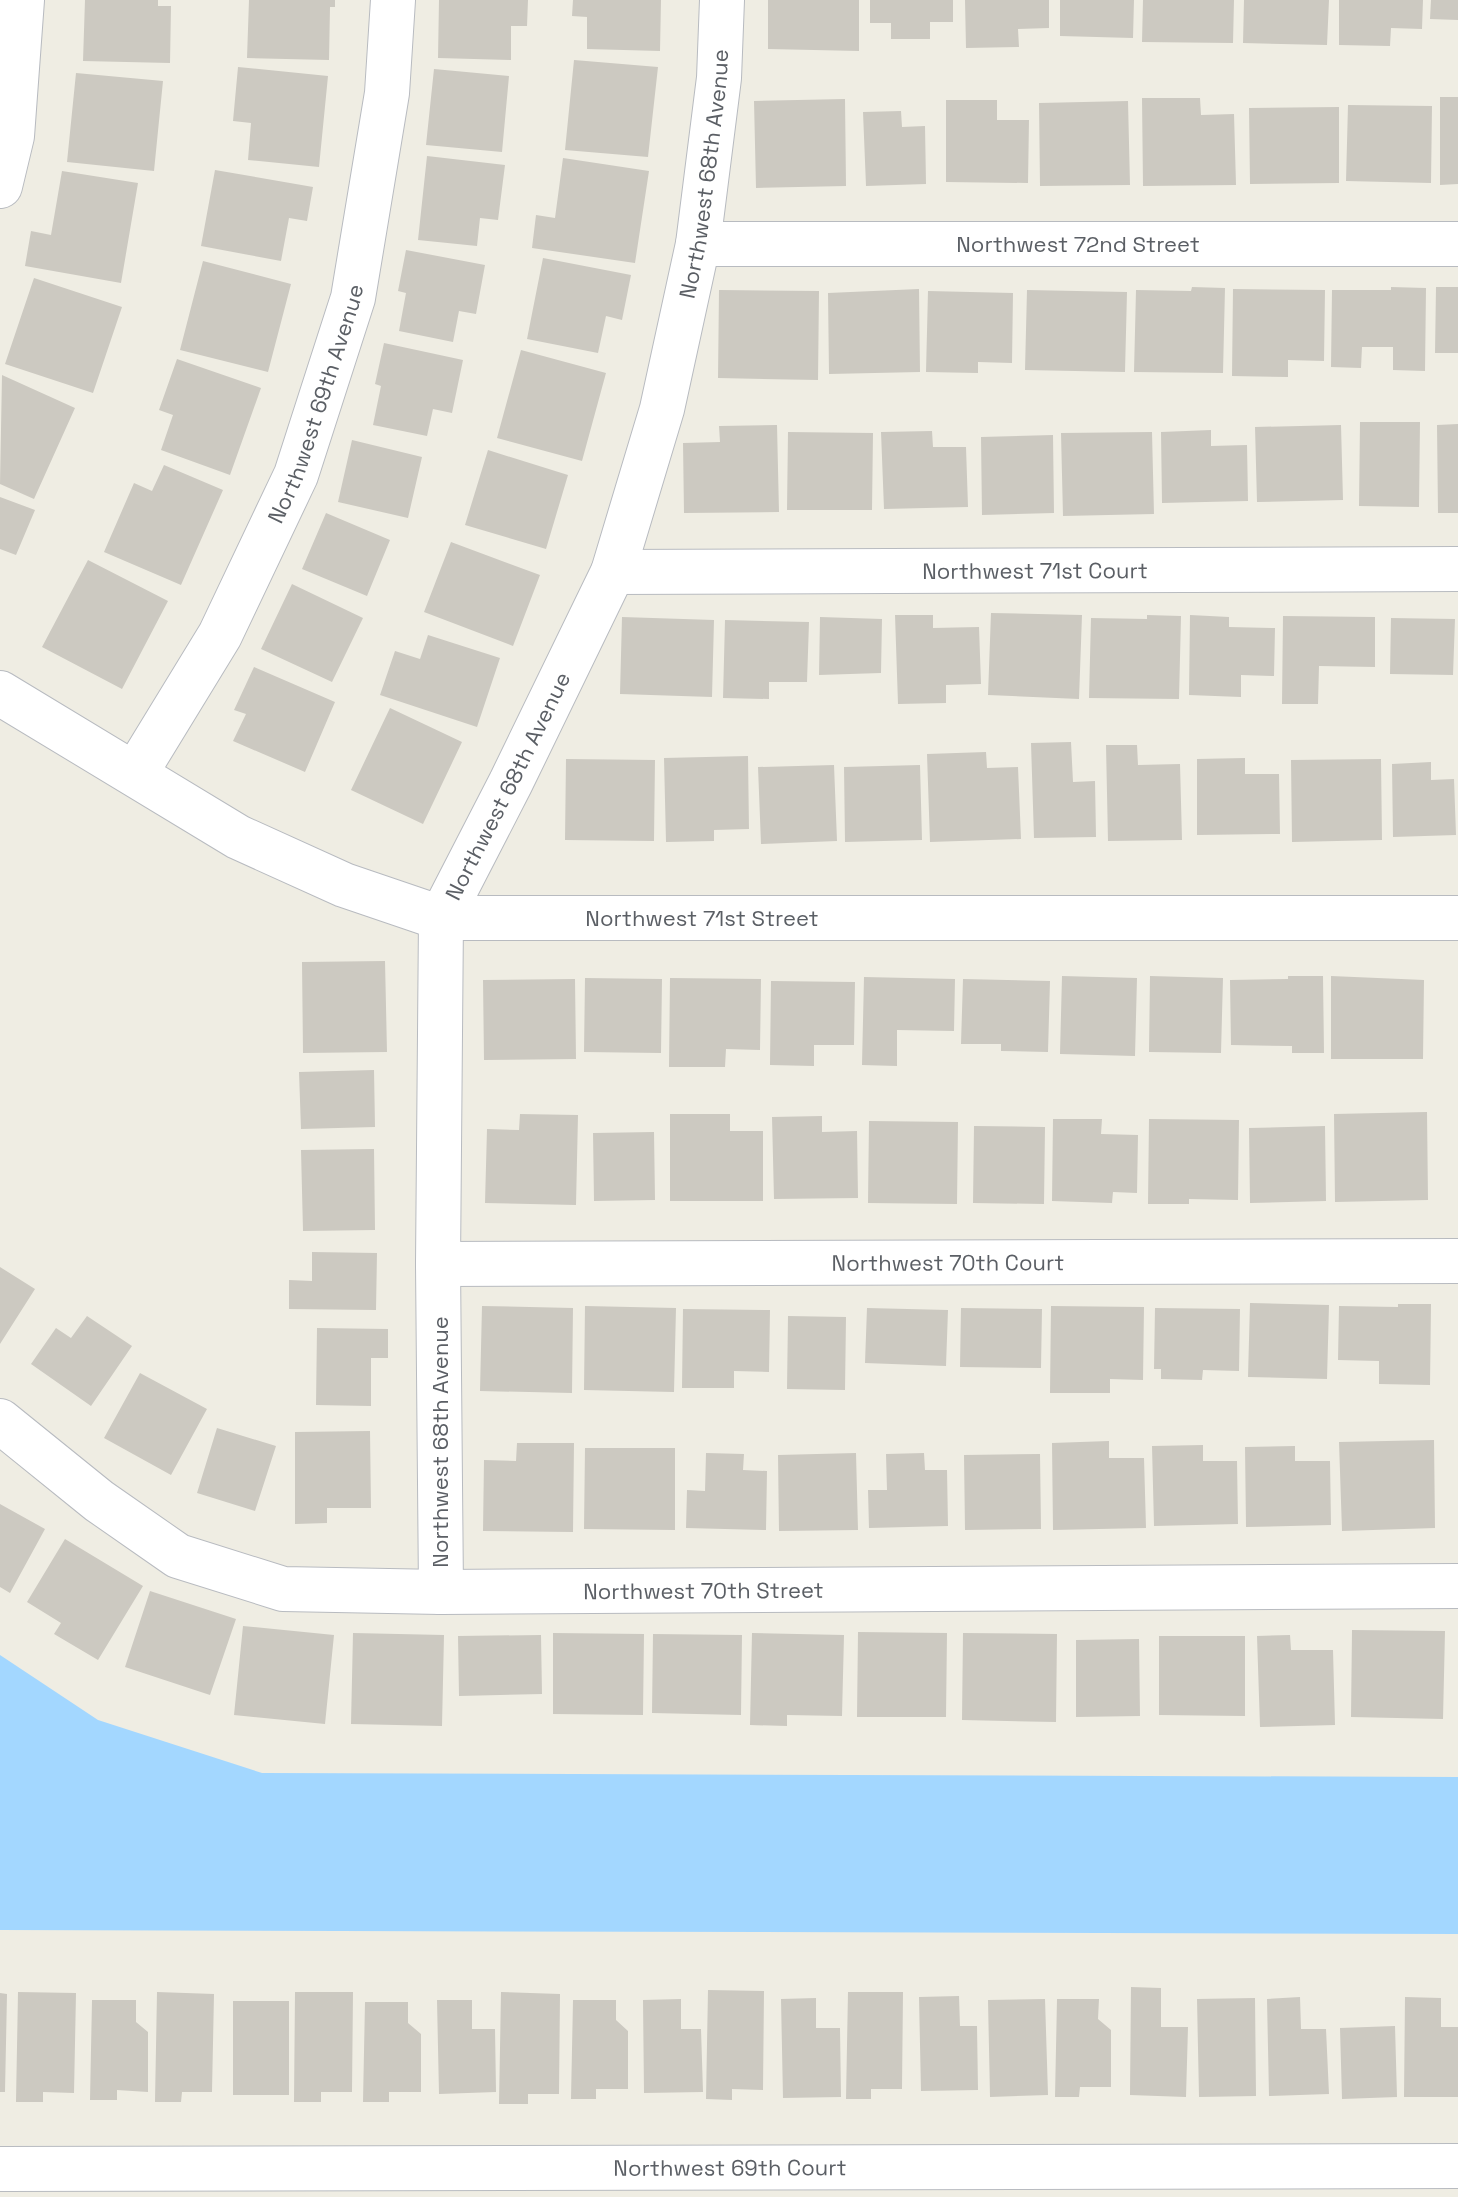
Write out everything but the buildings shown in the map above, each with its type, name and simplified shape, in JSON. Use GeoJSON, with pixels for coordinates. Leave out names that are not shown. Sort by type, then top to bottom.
{"type":"FeatureCollection","features":[{"type":"Feature","properties":{"kind":"street"},"geometry":{"type":"LineString","coordinates":[[0,186],[12,136],[22,0]]}},
{"type":"Feature","properties":{"kind":"street","name":"Northwest 69th Avenue"},"geometry":{"type":"LineString","coordinates":[[135,774],[220,635],[296,475],[353,298],[387,93],[393,0]]}},
{"type":"Feature","properties":{"kind":"street","name":"Northwest 68th Avenue"},"geometry":{"type":"LineString","coordinates":[[441,1592],[438,1264],[441,918],[613,572],[662,409],[698,244],[719,78],[722,0]]}},
{"type":"Feature","properties":{"kind":"street","name":"Northwest 72nd Street"},"geometry":{"type":"LineString","coordinates":[[698,244],[1458,244]]}},
{"type":"Feature","properties":{"kind":"street","name":"Northwest 71st Court"},"geometry":{"type":"LineString","coordinates":[[613,572],[1458,569]]}},
{"type":"Feature","properties":{"kind":"street","name":"Northwest 71st Street"},"geometry":{"type":"LineString","coordinates":[[0,693],[238,837],[344,885],[441,918],[1458,918]]}},
{"type":"Feature","properties":{"kind":"street","name":"Northwest 70th Court"},"geometry":{"type":"LineString","coordinates":[[438,1264],[1458,1261]]}},
{"type":"Feature","properties":{"kind":"street","name":"Northwest 70th Street"},"geometry":{"type":"LineString","coordinates":[[0,1421],[99,1501],[178,1556],[283,1589],[441,1592],[1458,1586]]}},
{"type":"Feature","properties":{"kind":"street","name":"Northwest 69th Court"},"geometry":{"type":"LineString","coordinates":[[0,2169],[142,2183],[1458,2166]]}},
{"type":"Feature","properties":{"kind":"water"},"geometry":{"type":"Polygon","coordinates":[[[0,1655],[98,1720],[262,1773],[1458,1777],[1458,1934],[0,1930],[0,1655]]]}}]}
